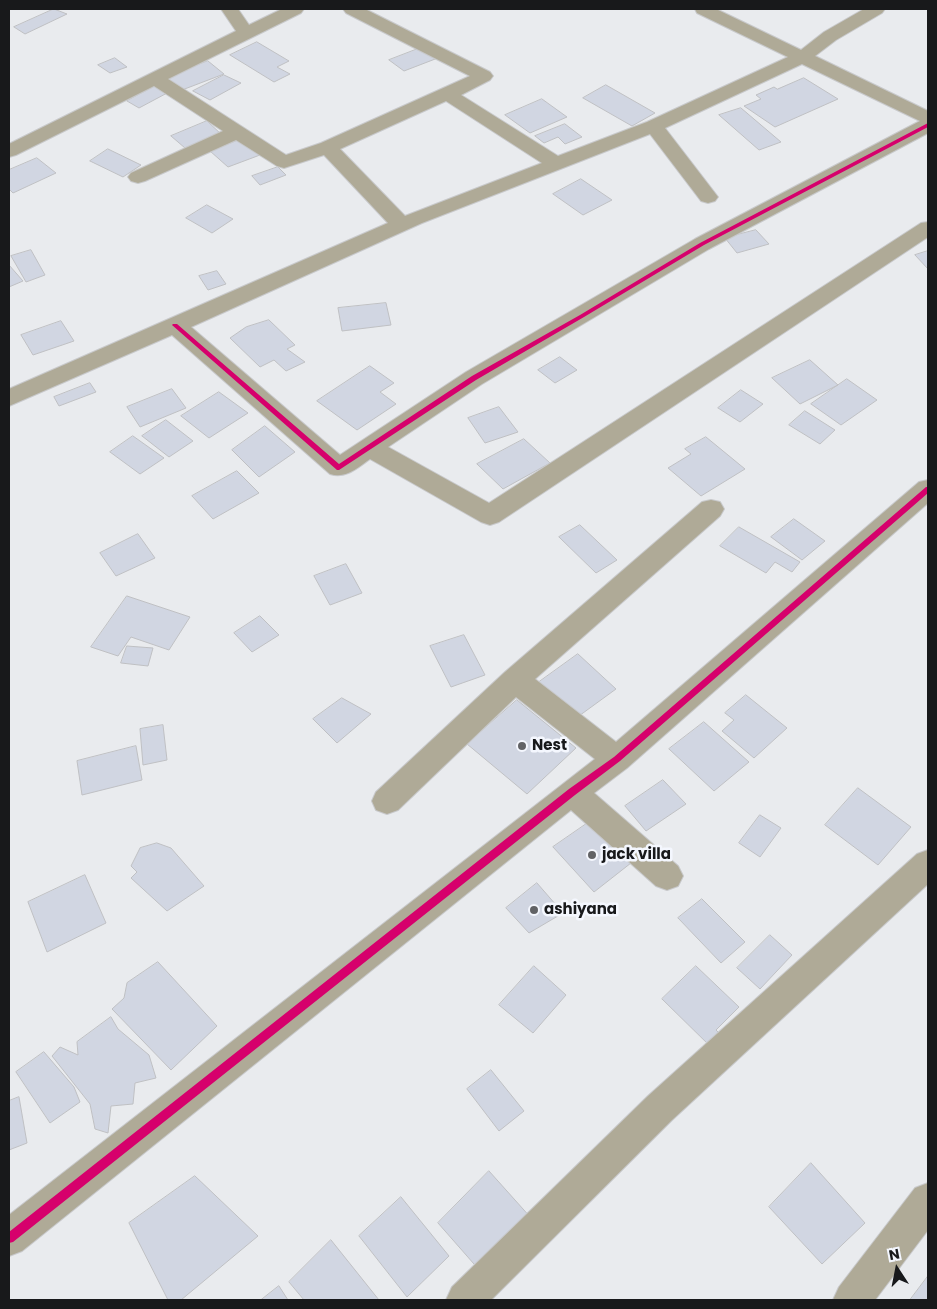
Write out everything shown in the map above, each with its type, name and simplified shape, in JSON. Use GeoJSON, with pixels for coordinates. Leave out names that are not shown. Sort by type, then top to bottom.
{"type":"FeatureCollection","features":[{"type":"Feature","properties":{"kind":"street"},"geometry":{"type":"LineString","coordinates":[[229,9],[246,34]]}},
{"type":"Feature","properties":{"kind":"street"},"geometry":{"type":"LineString","coordinates":[[9,151],[295,9]]}},
{"type":"Feature","properties":{"kind":"street"},"geometry":{"type":"LineString","coordinates":[[156,79],[284,162],[328,147],[484,76],[352,9]]}},
{"type":"Feature","properties":{"kind":"street"},"geometry":{"type":"LineString","coordinates":[[703,9],[928,118]]}},
{"type":"Feature","properties":{"kind":"street"},"geometry":{"type":"LineString","coordinates":[[9,397],[402,225],[654,126],[803,57],[830,36],[876,9]]}},
{"type":"Feature","properties":{"kind":"street"},"geometry":{"type":"LineString","coordinates":[[447,94],[557,164]]}},
{"type":"Feature","properties":{"kind":"street"},"geometry":{"type":"LineString","coordinates":[[175,324],[340,468],[474,378],[702,244],[928,125]]}},
{"type":"Feature","properties":{"kind":"street"},"geometry":{"type":"LineString","coordinates":[[654,126],[708,197]]}},
{"type":"Feature","properties":{"kind":"street"},"geometry":{"type":"LineString","coordinates":[[138,177],[237,132]]}},
{"type":"Feature","properties":{"kind":"street"},"geometry":{"type":"LineString","coordinates":[[328,147],[402,225]]}},
{"type":"Feature","properties":{"kind":"street"},"geometry":{"type":"LineString","coordinates":[[370,448],[490,515],[928,228]]}},
{"type":"Feature","properties":{"kind":"street"},"geometry":{"type":"LineString","coordinates":[[9,1238],[572,792],[617,759],[928,490]]}},
{"type":"Feature","properties":{"kind":"street"},"geometry":{"type":"LineString","coordinates":[[387,801],[515,680],[711,509]]}},
{"type":"Feature","properties":{"kind":"street"},"geometry":{"type":"LineString","coordinates":[[515,680],[617,759]]}},
{"type":"Feature","properties":{"kind":"street"},"geometry":{"type":"LineString","coordinates":[[572,792],[667,876]]}},
{"type":"Feature","properties":{"kind":"street"},"geometry":{"type":"LineString","coordinates":[[464,1300],[660,1108],[928,864]]}},
{"type":"Feature","properties":{"kind":"street"},"geometry":{"type":"LineString","coordinates":[[852,1300],[928,1200]]}},
{"type":"Feature","properties":{"kind":"building"},"geometry":{"type":"Polygon","coordinates":[[[54,9],[67,14],[25,34],[14,27],[54,9]]]}},
{"type":"Feature","properties":{"kind":"building"},"geometry":{"type":"Polygon","coordinates":[[[257,42],[289,61],[277,67],[290,74],[274,82],[230,55],[257,42]]]}},
{"type":"Feature","properties":{"kind":"building"},"geometry":{"type":"Polygon","coordinates":[[[428,45],[443,56],[404,71],[389,60],[428,45]]]}},
{"type":"Feature","properties":{"kind":"building"},"geometry":{"type":"Polygon","coordinates":[[[115,58],[127,67],[110,73],[98,65],[115,58]]]}},
{"type":"Feature","properties":{"kind":"building"},"geometry":{"type":"Polygon","coordinates":[[[208,61],[224,74],[182,90],[166,77],[208,61]]]}},
{"type":"Feature","properties":{"kind":"building"},"geometry":{"type":"Polygon","coordinates":[[[224,75],[241,83],[210,100],[193,91],[224,75]]]}},
{"type":"Feature","properties":{"kind":"building"},"geometry":{"type":"Polygon","coordinates":[[[804,78],[838,99],[775,127],[744,106],[761,99],[756,95],[774,87],[777,89],[804,78]]]}},
{"type":"Feature","properties":{"kind":"building"},"geometry":{"type":"Polygon","coordinates":[[[157,85],[169,92],[139,108],[127,101],[157,85]]]}},
{"type":"Feature","properties":{"kind":"building"},"geometry":{"type":"Polygon","coordinates":[[[606,85],[655,113],[632,126],[583,98],[606,85]]]}},
{"type":"Feature","properties":{"kind":"building"},"geometry":{"type":"Polygon","coordinates":[[[542,99],[567,117],[530,133],[505,115],[542,99]]]}},
{"type":"Feature","properties":{"kind":"building"},"geometry":{"type":"Polygon","coordinates":[[[741,108],[781,142],[759,150],[719,115],[741,108]]]}},
{"type":"Feature","properties":{"kind":"building"},"geometry":{"type":"Polygon","coordinates":[[[207,121],[221,134],[185,148],[171,136],[207,121]]]}},
{"type":"Feature","properties":{"kind":"building"},"geometry":{"type":"Polygon","coordinates":[[[565,124],[582,137],[565,144],[558,137],[544,143],[535,136],[565,124]]]}},
{"type":"Feature","properties":{"kind":"building"},"geometry":{"type":"Polygon","coordinates":[[[242,139],[260,155],[228,167],[210,151],[242,139]]]}},
{"type":"Feature","properties":{"kind":"building"},"geometry":{"type":"Polygon","coordinates":[[[108,149],[141,165],[123,177],[90,161],[108,149]]]}},
{"type":"Feature","properties":{"kind":"building"},"geometry":{"type":"Polygon","coordinates":[[[37,158],[56,173],[13,193],[9,189],[9,170],[37,158]]]}},
{"type":"Feature","properties":{"kind":"building"},"geometry":{"type":"Polygon","coordinates":[[[278,167],[286,175],[260,185],[252,176],[278,167]]]}},
{"type":"Feature","properties":{"kind":"building"},"geometry":{"type":"Polygon","coordinates":[[[581,179],[612,200],[583,215],[553,194],[581,179]]]}},
{"type":"Feature","properties":{"kind":"building"},"geometry":{"type":"Polygon","coordinates":[[[207,205],[233,219],[212,233],[186,218],[207,205]]]}},
{"type":"Feature","properties":{"kind":"building"},"geometry":{"type":"Polygon","coordinates":[[[756,230],[769,244],[737,253],[725,238],[756,230]]]}},
{"type":"Feature","properties":{"kind":"building"},"geometry":{"type":"Polygon","coordinates":[[[31,250],[45,275],[26,282],[11,256],[31,250]]]}},
{"type":"Feature","properties":{"kind":"building"},"geometry":{"type":"Polygon","coordinates":[[[928,251],[928,269],[915,255],[928,251]]]}},
{"type":"Feature","properties":{"kind":"building"},"geometry":{"type":"Polygon","coordinates":[[[9,265],[23,281],[9,287],[9,265]]]}},
{"type":"Feature","properties":{"kind":"building"},"geometry":{"type":"Polygon","coordinates":[[[217,271],[226,284],[208,290],[199,276],[217,271]]]}},
{"type":"Feature","properties":{"kind":"building"},"geometry":{"type":"Polygon","coordinates":[[[386,303],[391,325],[342,331],[338,308],[386,303]]]}},
{"type":"Feature","properties":{"kind":"building"},"geometry":{"type":"Polygon","coordinates":[[[269,320],[295,345],[287,349],[305,362],[286,371],[274,360],[260,367],[230,338],[246,327],[269,320]]]}},
{"type":"Feature","properties":{"kind":"building"},"geometry":{"type":"Polygon","coordinates":[[[61,321],[74,341],[33,355],[21,335],[61,321]]]}},
{"type":"Feature","properties":{"kind":"building"},"geometry":{"type":"Polygon","coordinates":[[[560,357],[577,370],[555,383],[538,370],[560,357]]]}},
{"type":"Feature","properties":{"kind":"building"},"geometry":{"type":"Polygon","coordinates":[[[810,360],[838,385],[800,404],[772,378],[810,360]]]}},
{"type":"Feature","properties":{"kind":"building"},"geometry":{"type":"Polygon","coordinates":[[[370,366],[394,383],[380,392],[396,404],[357,430],[317,401],[370,366]]]}},
{"type":"Feature","properties":{"kind":"building"},"geometry":{"type":"Polygon","coordinates":[[[847,379],[877,400],[841,425],[811,404],[847,379]]]}},
{"type":"Feature","properties":{"kind":"building"},"geometry":{"type":"Polygon","coordinates":[[[90,383],[96,392],[59,406],[54,397],[90,383]]]}},
{"type":"Feature","properties":{"kind":"building"},"geometry":{"type":"Polygon","coordinates":[[[172,389],[186,408],[140,427],[127,407],[172,389]]]}},
{"type":"Feature","properties":{"kind":"building"},"geometry":{"type":"Polygon","coordinates":[[[741,390],[763,404],[740,422],[718,408],[741,390]]]}},
{"type":"Feature","properties":{"kind":"building"},"geometry":{"type":"Polygon","coordinates":[[[219,392],[248,413],[209,438],[181,416],[219,392]]]}},
{"type":"Feature","properties":{"kind":"building"},"geometry":{"type":"Polygon","coordinates":[[[499,407],[518,432],[485,443],[468,418],[499,407]]]}},
{"type":"Feature","properties":{"kind":"building"},"geometry":{"type":"Polygon","coordinates":[[[805,411],[835,430],[820,444],[789,425],[805,411]]]}},
{"type":"Feature","properties":{"kind":"building"},"geometry":{"type":"Polygon","coordinates":[[[166,420],[193,441],[169,457],[142,436],[166,420]]]}},
{"type":"Feature","properties":{"kind":"building"},"geometry":{"type":"Polygon","coordinates":[[[265,426],[295,452],[259,477],[232,450],[265,426]]]}},
{"type":"Feature","properties":{"kind":"building"},"geometry":{"type":"Polygon","coordinates":[[[133,436],[164,458],[140,474],[110,452],[133,436]]]}},
{"type":"Feature","properties":{"kind":"building"},"geometry":{"type":"Polygon","coordinates":[[[706,437],[745,469],[701,496],[668,468],[691,454],[685,449],[706,437]]]}},
{"type":"Feature","properties":{"kind":"building"},"geometry":{"type":"Polygon","coordinates":[[[524,439],[550,463],[503,489],[477,464],[524,439]]]}},
{"type":"Feature","properties":{"kind":"building"},"geometry":{"type":"Polygon","coordinates":[[[237,471],[259,493],[213,519],[192,496],[237,471]]]}},
{"type":"Feature","properties":{"kind":"building"},"geometry":{"type":"Polygon","coordinates":[[[794,519],[825,541],[802,560],[771,537],[794,519]]]}},
{"type":"Feature","properties":{"kind":"building"},"geometry":{"type":"Polygon","coordinates":[[[580,525],[617,560],[596,573],[559,537],[580,525]]]}},
{"type":"Feature","properties":{"kind":"building"},"geometry":{"type":"Polygon","coordinates":[[[739,527],[800,562],[792,572],[775,562],[766,573],[720,546],[739,527]]]}},
{"type":"Feature","properties":{"kind":"building"},"geometry":{"type":"Polygon","coordinates":[[[138,534],[155,558],[116,576],[100,553],[138,534]]]}},
{"type":"Feature","properties":{"kind":"building"},"geometry":{"type":"Polygon","coordinates":[[[346,564],[362,593],[330,605],[314,576],[346,564]]]}},
{"type":"Feature","properties":{"kind":"building"},"geometry":{"type":"Polygon","coordinates":[[[127,596],[190,617],[169,650],[131,637],[118,656],[91,647],[127,596]]]}},
{"type":"Feature","properties":{"kind":"building"},"geometry":{"type":"Polygon","coordinates":[[[260,616],[279,635],[252,652],[234,633],[260,616]]]}},
{"type":"Feature","properties":{"kind":"building"},"geometry":{"type":"Polygon","coordinates":[[[464,635],[485,675],[451,687],[430,646],[464,635]]]}},
{"type":"Feature","properties":{"kind":"building"},"geometry":{"type":"Polygon","coordinates":[[[127,646],[153,648],[148,666],[121,663],[127,646]]]}},
{"type":"Feature","properties":{"kind":"building"},"geometry":{"type":"Polygon","coordinates":[[[578,654],[616,689],[572,721],[535,685],[578,654]]]}},
{"type":"Feature","properties":{"kind":"building"},"geometry":{"type":"Polygon","coordinates":[[[746,695],[787,728],[754,758],[722,731],[734,720],[725,713],[746,695]]]}},
{"type":"Feature","properties":{"kind":"building"},"geometry":{"type":"Polygon","coordinates":[[[342,698],[371,714],[337,743],[313,719],[342,698]]]}},
{"type":"Feature","properties":{"kind":"building","name":"Nest"},"geometry":{"type":"Polygon","coordinates":[[[517,700],[576,748],[527,794],[467,744],[517,700]]]}},
{"type":"Feature","properties":{"kind":"building"},"geometry":{"type":"Polygon","coordinates":[[[704,722],[749,762],[714,791],[669,749],[704,722]]]}},
{"type":"Feature","properties":{"kind":"building"},"geometry":{"type":"Polygon","coordinates":[[[163,725],[167,760],[143,765],[140,729],[163,725]]]}},
{"type":"Feature","properties":{"kind":"building"},"geometry":{"type":"Polygon","coordinates":[[[136,746],[142,780],[82,795],[77,761],[136,746]]]}},
{"type":"Feature","properties":{"kind":"building"},"geometry":{"type":"Polygon","coordinates":[[[663,780],[686,804],[646,831],[625,806],[663,780]]]}},
{"type":"Feature","properties":{"kind":"building"},"geometry":{"type":"Polygon","coordinates":[[[858,788],[911,827],[878,865],[825,825],[858,788]]]}},
{"type":"Feature","properties":{"kind":"building"},"geometry":{"type":"Polygon","coordinates":[[[760,815],[781,828],[760,857],[739,843],[760,815]]]}},
{"type":"Feature","properties":{"kind":"building","name":"jack villa"},"geometry":{"type":"Polygon","coordinates":[[[595,818],[631,863],[594,892],[553,847],[595,818]]]}},
{"type":"Feature","properties":{"kind":"building"},"geometry":{"type":"Polygon","coordinates":[[[157,843],[171,848],[204,886],[167,911],[131,878],[137,872],[131,866],[140,848],[157,843]]]}},
{"type":"Feature","properties":{"kind":"building"},"geometry":{"type":"Polygon","coordinates":[[[85,875],[106,923],[47,952],[28,902],[85,875]]]}},
{"type":"Feature","properties":{"kind":"building","name":"ashiyana"},"geometry":{"type":"Polygon","coordinates":[[[537,883],[563,913],[529,933],[506,908],[537,883]]]}},
{"type":"Feature","properties":{"kind":"building"},"geometry":{"type":"Polygon","coordinates":[[[702,899],[745,942],[721,963],[678,918],[702,899]]]}},
{"type":"Feature","properties":{"kind":"building"},"geometry":{"type":"Polygon","coordinates":[[[770,935],[792,955],[760,989],[737,968],[770,935]]]}},
{"type":"Feature","properties":{"kind":"building"},"geometry":{"type":"Polygon","coordinates":[[[158,962],[217,1026],[171,1070],[112,1009],[124,998],[127,983],[158,962]]]}},
{"type":"Feature","properties":{"kind":"building"},"geometry":{"type":"Polygon","coordinates":[[[534,966],[566,995],[533,1033],[499,1005],[534,966]]]}},
{"type":"Feature","properties":{"kind":"building"},"geometry":{"type":"Polygon","coordinates":[[[696,966],[739,1007],[716,1030],[723,1037],[712,1048],[662,999],[696,966]]]}},
{"type":"Feature","properties":{"kind":"building"},"geometry":{"type":"Polygon","coordinates":[[[111,1017],[118,1029],[149,1055],[156,1078],[135,1083],[133,1104],[111,1106],[108,1133],[95,1129],[90,1104],[52,1056],[60,1047],[78,1055],[77,1042],[111,1017]]]}},
{"type":"Feature","properties":{"kind":"building"},"geometry":{"type":"Polygon","coordinates":[[[44,1052],[74,1087],[80,1102],[50,1123],[16,1072],[44,1052]]]}},
{"type":"Feature","properties":{"kind":"building"},"geometry":{"type":"Polygon","coordinates":[[[491,1070],[524,1111],[499,1131],[467,1089],[491,1070]]]}},
{"type":"Feature","properties":{"kind":"building"},"geometry":{"type":"Polygon","coordinates":[[[19,1097],[27,1143],[9,1150],[9,1101],[19,1097]]]}},
{"type":"Feature","properties":{"kind":"building"},"geometry":{"type":"Polygon","coordinates":[[[811,1163],[865,1223],[822,1264],[769,1207],[811,1163]]]}},
{"type":"Feature","properties":{"kind":"building"},"geometry":{"type":"Polygon","coordinates":[[[489,1171],[532,1219],[481,1272],[438,1223],[489,1171]]]}},
{"type":"Feature","properties":{"kind":"building"},"geometry":{"type":"Polygon","coordinates":[[[195,1176],[258,1236],[181,1300],[168,1300],[129,1223],[195,1176]]]}},
{"type":"Feature","properties":{"kind":"building"},"geometry":{"type":"Polygon","coordinates":[[[401,1197],[449,1256],[407,1297],[359,1236],[401,1197]]]}},
{"type":"Feature","properties":{"kind":"building"},"geometry":{"type":"Polygon","coordinates":[[[331,1240],[379,1300],[304,1300],[289,1282],[331,1240]]]}},
{"type":"Feature","properties":{"kind":"building"},"geometry":{"type":"Polygon","coordinates":[[[928,1276],[928,1300],[910,1300],[928,1276]]]}},
{"type":"Feature","properties":{"kind":"building"},"geometry":{"type":"Polygon","coordinates":[[[279,1286],[288,1300],[261,1300],[279,1286]]]}},
{"type":"Feature","properties":{"kind":"cycle path"},"geometry":{"type":"LineString","coordinates":[[175,325],[339,468],[474,378],[702,244],[928,125]]}},
{"type":"Feature","properties":{"kind":"cycle path"},"geometry":{"type":"LineString","coordinates":[[9,1238],[572,792],[617,759],[928,489]]}},
{"type":"Feature","properties":{"kind":"place","name":"Nest"},"geometry":{"type":"Point","coordinates":[522,746]}},
{"type":"Feature","properties":{"kind":"place","name":"jack villa"},"geometry":{"type":"Point","coordinates":[592,855]}},
{"type":"Feature","properties":{"kind":"place","name":"ashiyana"},"geometry":{"type":"Point","coordinates":[534,910]}}]}
